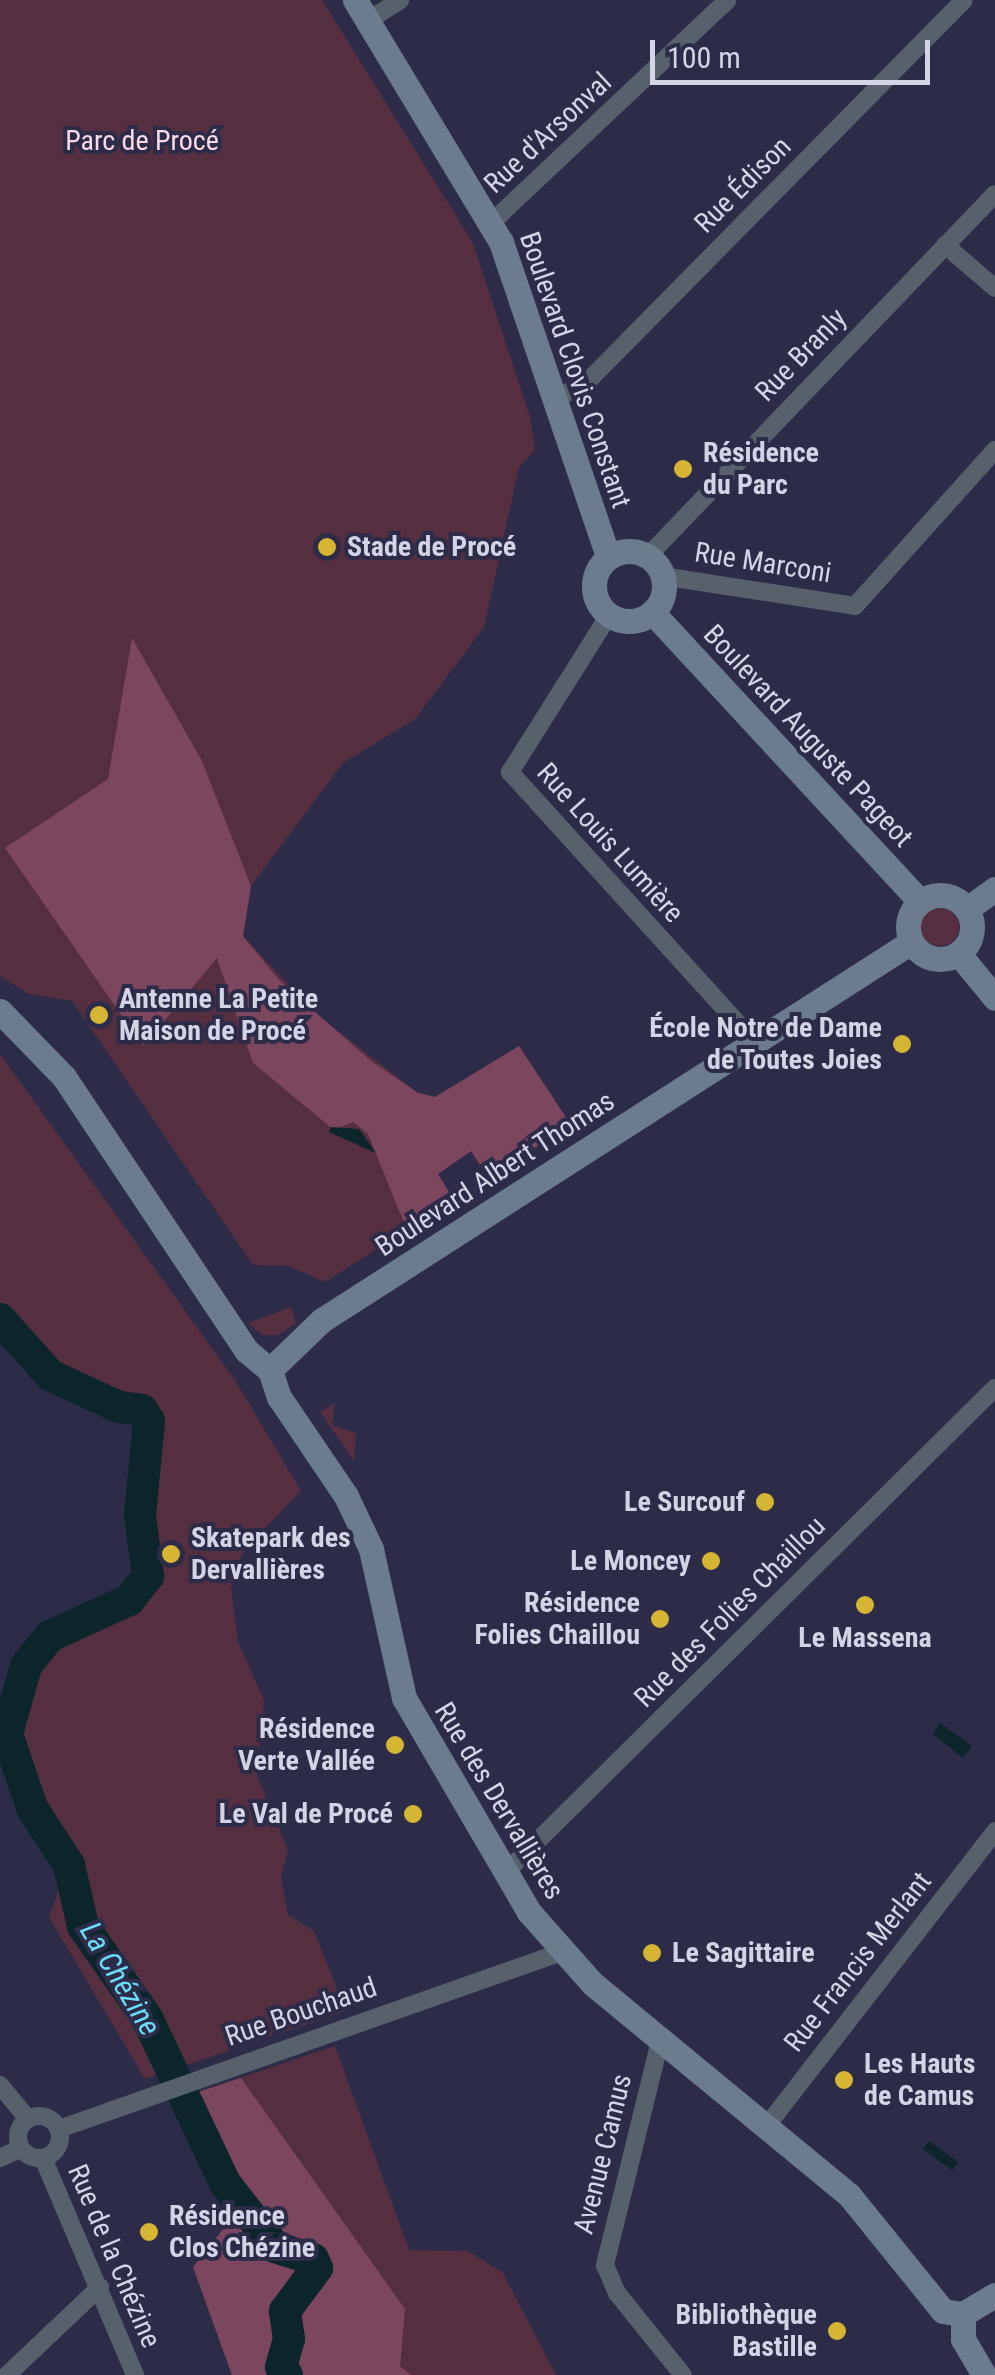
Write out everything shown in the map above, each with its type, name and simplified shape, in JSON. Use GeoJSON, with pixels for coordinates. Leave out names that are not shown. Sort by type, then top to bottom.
{"type":"FeatureCollection","features":[{"type":"Feature","properties":{"kind":"main road","name":"Boulevard Clovis Constant"},"geometry":{"type":"LineString","coordinates":[[361,10],[491,223],[608,557]]}},
{"type":"Feature","properties":{"kind":"main road"},"geometry":{"type":"LineString","coordinates":[[624,550],[655,566],[661,599],[652,612],[629,621],[609,615],[594,588],[608,557],[624,550]]}},
{"type":"Feature","properties":{"kind":"main road","name":"Boulevard Auguste Pageot"},"geometry":{"type":"LineString","coordinates":[[652,612],[920,901]]}},
{"type":"Feature","properties":{"kind":"main road"},"geometry":{"type":"LineString","coordinates":[[967,909],[995,889]]}},
{"type":"Feature","properties":{"kind":"main road"},"geometry":{"type":"LineString","coordinates":[[945,895],[967,909],[972,931],[958,953],[932,958],[912,942],[907,924],[920,901],[945,895]]}},
{"type":"Feature","properties":{"kind":"main road","name":"Boulevard Albert Thomas"},"geometry":{"type":"LineString","coordinates":[[270,1370],[322,1320],[912,942]]}},
{"type":"Feature","properties":{"kind":"main road"},"geometry":{"type":"LineString","coordinates":[[958,953],[995,998]]}},
{"type":"Feature","properties":{"kind":"main road","name":"Rue des Dervallières"},"geometry":{"type":"LineString","coordinates":[[0,1011],[64,1077],[246,1351],[270,1370],[279,1397],[361,1523],[404,1698],[504,1874],[562,1952],[660,2041],[849,2195],[943,2311],[962,2314]]}},
{"type":"Feature","properties":{"kind":"main road"},"geometry":{"type":"LineString","coordinates":[[984,2375],[963,2339],[962,2314],[995,2294]]}},
{"type":"Feature","properties":{"kind":"street"},"geometry":{"type":"LineString","coordinates":[[361,10],[400,0]]}},
{"type":"Feature","properties":{"kind":"street","name":"Rue d'Arsonval"},"geometry":{"type":"LineString","coordinates":[[491,223],[728,0]]}},
{"type":"Feature","properties":{"kind":"street","name":"Rue Édison"},"geometry":{"type":"LineString","coordinates":[[556,400],[590,379],[964,0]]}},
{"type":"Feature","properties":{"kind":"street","name":"Rue Branly"},"geometry":{"type":"LineString","coordinates":[[655,566],[995,194]]}},
{"type":"Feature","properties":{"kind":"street"},"geometry":{"type":"LineString","coordinates":[[945,245],[995,288]]}},
{"type":"Feature","properties":{"kind":"street","name":"Rue Marconi"},"geometry":{"type":"LineString","coordinates":[[655,566],[855,606],[995,450]]}},
{"type":"Feature","properties":{"kind":"street","name":"Rue Louis Lumière"},"geometry":{"type":"LineString","coordinates":[[609,615],[510,772],[756,1043]]}},
{"type":"Feature","properties":{"kind":"street","name":"Rue des Folies Chaillou"},"geometry":{"type":"LineString","coordinates":[[504,1874],[995,1388]]}},
{"type":"Feature","properties":{"kind":"street","name":"Rue Francis Merlant"},"geometry":{"type":"LineString","coordinates":[[765,2128],[995,1830]]}},
{"type":"Feature","properties":{"kind":"street","name":"Rue Bouchaud"},"geometry":{"type":"LineString","coordinates":[[59,2129],[202,2074],[562,1952]]}},
{"type":"Feature","properties":{"kind":"street","name":"Avenue Camus"},"geometry":{"type":"LineString","coordinates":[[660,2041],[605,2265],[617,2293],[683,2375]]}},
{"type":"Feature","properties":{"kind":"street"},"geometry":{"type":"LineString","coordinates":[[0,2085],[28,2119]]}},
{"type":"Feature","properties":{"kind":"street"},"geometry":{"type":"LineString","coordinates":[[0,2158],[21,2148],[43,2158],[58,2149],[59,2129],[45,2116],[28,2119],[19,2130],[21,2148]]}},
{"type":"Feature","properties":{"kind":"street","name":"Rue de la Chézine"},"geometry":{"type":"LineString","coordinates":[[43,2158],[134,2375]]}},
{"type":"Feature","properties":{"kind":"street"},"geometry":{"type":"LineString","coordinates":[[7,2375],[100,2287]]}},
{"type":"Feature","properties":{"kind":"green space","name":"Parc de Procé"},"geometry":{"type":"Polygon","coordinates":[[[0,0],[322,0],[473,243],[530,417],[535,450],[519,467],[484,627],[415,719],[343,763],[251,886],[243,936],[318,1016],[418,1093],[435,1097],[519,1046],[571,1125],[488,1177],[471,1151],[438,1174],[454,1200],[325,1282],[289,1266],[253,1265],[72,1001],[29,994],[0,976],[0,0]]]}},
{"type":"Feature","properties":{"kind":"green space"},"geometry":{"type":"Polygon","coordinates":[[[940,908],[953,914],[959,927],[953,940],[940,946],[927,940],[921,927],[927,914],[940,908]]]}},
{"type":"Feature","properties":{"kind":"green space"},"geometry":{"type":"Polygon","coordinates":[[[0,1054],[235,1380],[301,1491],[243,1551],[231,1588],[238,1642],[264,1700],[257,1776],[288,1850],[281,1878],[288,1915],[314,1931],[346,2011],[145,2079],[49,1917],[66,1870],[59,1840],[14,1745],[51,1647],[147,1593],[152,1569],[147,1516],[157,1426],[154,1405],[120,1402],[58,1371],[0,1309],[0,1054]]]}},
{"type":"Feature","properties":{"kind":"green space"},"geometry":{"type":"Polygon","coordinates":[[[291,1307],[296,1323],[278,1335],[262,1335],[248,1323],[291,1307]]]}},
{"type":"Feature","properties":{"kind":"green space"},"geometry":{"type":"Polygon","coordinates":[[[335,1403],[332,1425],[356,1433],[354,1461],[320,1412],[335,1403]]]}},
{"type":"Feature","properties":{"kind":"green space"},"geometry":{"type":"Polygon","coordinates":[[[335,2046],[409,2250],[468,2251],[503,2273],[556,2375],[232,2375],[193,2267],[232,2218],[183,2097],[335,2046]]]}},
{"type":"Feature","properties":{"kind":"shaded area"},"geometry":{"type":"Polygon","coordinates":[[[132,638],[202,761],[251,886],[243,936],[279,980],[371,1061],[418,1093],[435,1097],[519,1046],[571,1125],[488,1177],[471,1151],[438,1174],[454,1200],[407,1230],[368,1134],[353,1122],[334,1130],[253,1063],[217,958],[143,1046],[5,848],[108,779],[132,638]]]}},
{"type":"Feature","properties":{"kind":"shaded area"},"geometry":{"type":"Polygon","coordinates":[[[331,1127],[359,1129],[376,1153],[329,1132],[331,1127]]]}},
{"type":"Feature","properties":{"kind":"shaded area"},"geometry":{"type":"Polygon","coordinates":[[[940,1723],[972,1746],[963,1758],[933,1734],[940,1723]]]}},
{"type":"Feature","properties":{"kind":"shaded area"},"geometry":{"type":"Polygon","coordinates":[[[241,2078],[405,2309],[400,2366],[411,2375],[232,2375],[193,2267],[232,2218],[183,2097],[241,2078]]]}},
{"type":"Feature","properties":{"kind":"shaded area"},"geometry":{"type":"Polygon","coordinates":[[[929,2141],[958,2162],[952,2170],[923,2149],[929,2141]]]}},
{"type":"Feature","properties":{"kind":"waterway","name":"La Chézine"},"geometry":{"type":"LineString","coordinates":[[0,1319],[50,1375],[119,1407],[142,1410],[149,1421],[140,1516],[148,1576],[129,1600],[50,1636],[26,1666],[7,1734],[32,1808],[69,1865],[83,1926],[147,2018],[225,2183],[275,2247],[313,2259],[317,2268],[285,2311],[289,2339],[281,2367],[287,2375]]}},
{"type":"Feature","properties":{"kind":"place","name":"Résidence du Parc"},"geometry":{"type":"Point","coordinates":[683,469]}},
{"type":"Feature","properties":{"kind":"place","name":"Stade de Procé"},"geometry":{"type":"Point","coordinates":[327,547]}},
{"type":"Feature","properties":{"kind":"place","name":"Antenne La Petite Maison de Procé"},"geometry":{"type":"Point","coordinates":[99,1015]}},
{"type":"Feature","properties":{"kind":"place","name":"École Notre de Dame de Toutes Joies"},"geometry":{"type":"Point","coordinates":[902,1044]}},
{"type":"Feature","properties":{"kind":"place","name":"Le Surcouf"},"geometry":{"type":"Point","coordinates":[765,1502]}},
{"type":"Feature","properties":{"kind":"place","name":"Skatepark des Dervallières"},"geometry":{"type":"Point","coordinates":[171,1554]}},
{"type":"Feature","properties":{"kind":"place","name":"Le Moncey"},"geometry":{"type":"Point","coordinates":[711,1561]}},
{"type":"Feature","properties":{"kind":"place","name":"Le Massena"},"geometry":{"type":"Point","coordinates":[865,1605]}},
{"type":"Feature","properties":{"kind":"place","name":"Résidence Folies Chaillou"},"geometry":{"type":"Point","coordinates":[660,1619]}},
{"type":"Feature","properties":{"kind":"place","name":"Résidence Verte Vallée"},"geometry":{"type":"Point","coordinates":[395,1745]}},
{"type":"Feature","properties":{"kind":"place","name":"Le Val de Procé"},"geometry":{"type":"Point","coordinates":[413,1814]}},
{"type":"Feature","properties":{"kind":"place","name":"Le Sagittaire"},"geometry":{"type":"Point","coordinates":[652,1953]}},
{"type":"Feature","properties":{"kind":"place","name":"Les Hauts de Camus"},"geometry":{"type":"Point","coordinates":[844,2080]}},
{"type":"Feature","properties":{"kind":"place","name":"Résidence Clos Chézine"},"geometry":{"type":"Point","coordinates":[149,2232]}},
{"type":"Feature","properties":{"kind":"place","name":"Bibliothèque Bastille"},"geometry":{"type":"Point","coordinates":[837,2331]}}]}
